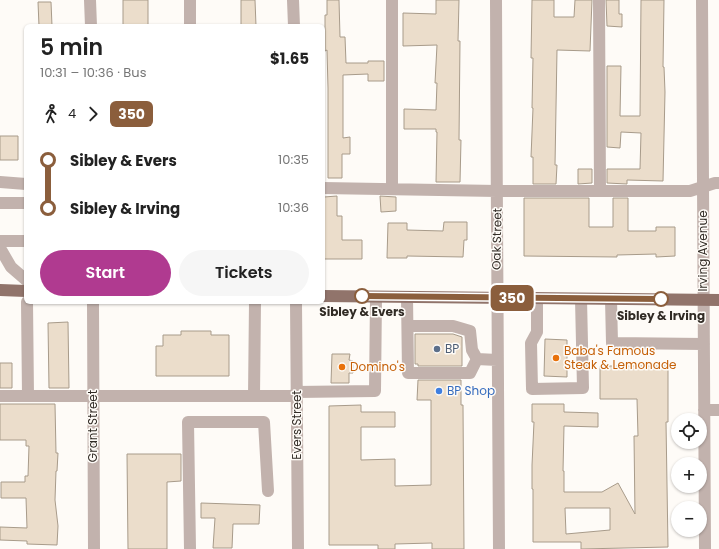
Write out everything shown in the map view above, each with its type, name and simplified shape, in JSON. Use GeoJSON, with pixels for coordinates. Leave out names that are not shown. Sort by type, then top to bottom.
{"type":"FeatureCollection","features":[{"type":"Feature","properties":{"kind":"main road"},"geometry":{"type":"LineString","coordinates":[[0,290],[24,291]]}},
{"type":"Feature","properties":{"kind":"main road"},"geometry":{"type":"LineString","coordinates":[[325,296],[719,300]]}},
{"type":"Feature","properties":{"kind":"street"},"geometry":{"type":"LineString","coordinates":[[90,0],[90,24]]}},
{"type":"Feature","properties":{"kind":"street"},"geometry":{"type":"LineString","coordinates":[[190,0],[190,24]]}},
{"type":"Feature","properties":{"kind":"street"},"geometry":{"type":"LineString","coordinates":[[294,0],[294,24]]}},
{"type":"Feature","properties":{"kind":"street"},"geometry":{"type":"LineString","coordinates":[[392,0],[392,188]]}},
{"type":"Feature","properties":{"kind":"street","name":"Oak Street"},"geometry":{"type":"LineString","coordinates":[[496,0],[496,298],[499,549]]}},
{"type":"Feature","properties":{"kind":"street"},"geometry":{"type":"LineString","coordinates":[[599,0],[600,190]]}},
{"type":"Feature","properties":{"kind":"street","name":"Irving Avenue"},"geometry":{"type":"LineString","coordinates":[[702,0],[705,549]]}},
{"type":"Feature","properties":{"kind":"street"},"geometry":{"type":"LineString","coordinates":[[0,182],[24,184]]}},
{"type":"Feature","properties":{"kind":"street"},"geometry":{"type":"LineString","coordinates":[[325,188],[497,191],[690,191],[719,183]]}},
{"type":"Feature","properties":{"kind":"street"},"geometry":{"type":"LineString","coordinates":[[0,203],[24,203]]}},
{"type":"Feature","properties":{"kind":"street"},"geometry":{"type":"LineString","coordinates":[[0,241],[24,241]]}},
{"type":"Feature","properties":{"kind":"street"},"geometry":{"type":"LineString","coordinates":[[0,248],[11,267],[24,278]]}},
{"type":"Feature","properties":{"kind":"street"},"geometry":{"type":"LineString","coordinates":[[0,396],[254,396],[375,391],[376,297]]}},
{"type":"Feature","properties":{"kind":"street"},"geometry":{"type":"LineString","coordinates":[[407,297],[408,374],[470,373],[477,359]]}},
{"type":"Feature","properties":{"kind":"street"},"geometry":{"type":"LineString","coordinates":[[537,298],[537,332],[531,343],[532,389],[582,388],[581,299]]}},
{"type":"Feature","properties":{"kind":"street"},"geometry":{"type":"LineString","coordinates":[[611,299],[612,343],[704,344]]}},
{"type":"Feature","properties":{"kind":"street"},"geometry":{"type":"LineString","coordinates":[[26,304],[28,396]]}},
{"type":"Feature","properties":{"kind":"street","name":"Grant Street"},"geometry":{"type":"LineString","coordinates":[[92,304],[94,549]]}},
{"type":"Feature","properties":{"kind":"street"},"geometry":{"type":"LineString","coordinates":[[254,396],[255,304]]}},
{"type":"Feature","properties":{"kind":"street","name":"Evers Street"},"geometry":{"type":"LineString","coordinates":[[296,304],[298,549]]}},
{"type":"Feature","properties":{"kind":"street"},"geometry":{"type":"LineString","coordinates":[[408,326],[453,326],[470,330],[472,350],[477,359]]}},
{"type":"Feature","properties":{"kind":"street"},"geometry":{"type":"LineString","coordinates":[[477,359],[497,360]]}},
{"type":"Feature","properties":{"kind":"street"},"geometry":{"type":"LineString","coordinates":[[704,410],[719,410]]}},
{"type":"Feature","properties":{"kind":"street"},"geometry":{"type":"LineString","coordinates":[[190,549],[188,422],[264,422],[268,491]]}},
{"type":"Feature","properties":{"kind":"building"},"geometry":{"type":"Polygon","coordinates":[[[123,0],[148,0],[148,24],[123,24],[123,0]]]}},
{"type":"Feature","properties":{"kind":"building"},"geometry":{"type":"Polygon","coordinates":[[[241,0],[255,0],[256,24],[241,24],[241,0]]]}},
{"type":"Feature","properties":{"kind":"building"},"geometry":{"type":"Polygon","coordinates":[[[327,0],[339,0],[340,37],[345,37],[346,63],[384,61],[384,81],[368,81],[368,74],[343,75],[343,138],[350,137],[350,154],[342,154],[342,178],[328,178],[327,50],[325,51],[325,15],[327,15],[327,0]]]}},
{"type":"Feature","properties":{"kind":"building"},"geometry":{"type":"Polygon","coordinates":[[[436,0],[459,0],[459,140],[461,140],[460,182],[436,182],[436,129],[404,129],[404,109],[436,110],[437,83],[435,83],[437,45],[403,46],[403,13],[436,14],[436,0]]]}},
{"type":"Feature","properties":{"kind":"building"},"geometry":{"type":"Polygon","coordinates":[[[532,0],[554,0],[554,17],[574,17],[575,0],[592,0],[590,51],[557,50],[556,184],[533,184],[533,157],[531,157],[533,108],[533,58],[531,58],[532,0]]]}},
{"type":"Feature","properties":{"kind":"building"},"geometry":{"type":"Polygon","coordinates":[[[606,0],[619,0],[619,14],[622,14],[622,27],[607,26],[606,0]]]}},
{"type":"Feature","properties":{"kind":"building"},"geometry":{"type":"Polygon","coordinates":[[[641,0],[664,0],[663,67],[665,92],[663,181],[627,180],[627,184],[607,183],[607,169],[640,169],[641,133],[621,132],[620,148],[607,147],[607,66],[621,66],[620,116],[640,116],[641,0]]]}},
{"type":"Feature","properties":{"kind":"building"},"geometry":{"type":"Polygon","coordinates":[[[38,2],[51,2],[52,24],[39,24],[38,2]]]}},
{"type":"Feature","properties":{"kind":"building"},"geometry":{"type":"Polygon","coordinates":[[[0,136],[18,136],[18,160],[0,160],[0,136]]]}},
{"type":"Feature","properties":{"kind":"building"},"geometry":{"type":"Polygon","coordinates":[[[578,169],[592,169],[592,183],[578,184],[578,169]]]}},
{"type":"Feature","properties":{"kind":"building"},"geometry":{"type":"Polygon","coordinates":[[[337,196],[337,216],[342,216],[342,240],[362,240],[362,259],[325,259],[325,197],[337,196]]]}},
{"type":"Feature","properties":{"kind":"building"},"geometry":{"type":"Polygon","coordinates":[[[380,196],[396,197],[396,211],[381,212],[380,196]]]}},
{"type":"Feature","properties":{"kind":"building"},"geometry":{"type":"Polygon","coordinates":[[[524,198],[589,198],[589,227],[613,227],[613,198],[628,198],[628,231],[656,231],[656,227],[675,227],[675,256],[656,257],[656,254],[617,255],[617,257],[524,256],[524,198]]]}},
{"type":"Feature","properties":{"kind":"building"},"geometry":{"type":"Polygon","coordinates":[[[444,222],[467,222],[467,240],[464,240],[463,257],[407,256],[407,258],[387,258],[388,223],[407,223],[407,230],[443,231],[444,222]]]}},
{"type":"Feature","properties":{"kind":"building"},"geometry":{"type":"Polygon","coordinates":[[[68,322],[69,388],[49,388],[48,323],[68,322]]]}},
{"type":"Feature","properties":{"kind":"building"},"geometry":{"type":"Polygon","coordinates":[[[181,331],[211,331],[211,335],[229,335],[229,376],[156,376],[156,346],[163,346],[163,335],[181,335],[181,331]]]}},
{"type":"Feature","properties":{"kind":"building","name":"BP"},"geometry":{"type":"Polygon","coordinates":[[[415,334],[453,334],[462,337],[462,366],[418,366],[418,364],[415,364],[415,334]]]}},
{"type":"Feature","properties":{"kind":"building","name":"Baba's Famous Steak & Lemonade"},"geometry":{"type":"Polygon","coordinates":[[[545,339],[567,340],[567,377],[544,376],[545,339]]]}},
{"type":"Feature","properties":{"kind":"building","name":"Domino's"},"geometry":{"type":"Polygon","coordinates":[[[332,354],[350,354],[349,360],[353,361],[353,373],[349,373],[349,383],[331,383],[332,354]]]}},
{"type":"Feature","properties":{"kind":"building"},"geometry":{"type":"Polygon","coordinates":[[[0,363],[12,363],[12,388],[0,388],[0,363]]]}},
{"type":"Feature","properties":{"kind":"building"},"geometry":{"type":"Polygon","coordinates":[[[600,366],[668,366],[668,422],[666,422],[668,547],[581,549],[581,542],[533,542],[532,465],[534,422],[532,422],[532,404],[564,404],[564,412],[598,413],[598,427],[564,426],[564,492],[602,492],[618,483],[635,514],[634,436],[638,436],[637,399],[600,399],[600,366]],[[565,508],[566,534],[610,530],[610,508],[565,508]]]}},
{"type":"Feature","properties":{"kind":"building"},"geometry":{"type":"Polygon","coordinates":[[[418,380],[461,380],[461,405],[463,405],[464,549],[432,549],[432,543],[395,544],[395,549],[378,549],[378,545],[329,545],[329,406],[361,405],[361,412],[395,412],[395,427],[361,427],[361,460],[395,459],[395,486],[431,485],[431,400],[417,400],[418,380]]]}},
{"type":"Feature","properties":{"kind":"building"},"geometry":{"type":"Polygon","coordinates":[[[0,404],[55,404],[56,453],[58,453],[55,500],[58,526],[57,545],[27,544],[27,541],[0,540],[0,527],[27,528],[26,498],[1,498],[1,482],[25,482],[25,476],[28,476],[29,446],[26,446],[26,440],[0,440],[0,404]]]}},
{"type":"Feature","properties":{"kind":"building"},"geometry":{"type":"Polygon","coordinates":[[[127,454],[181,454],[181,481],[167,482],[167,549],[128,549],[127,454]]]}},
{"type":"Feature","properties":{"kind":"building"},"geometry":{"type":"Polygon","coordinates":[[[201,503],[260,505],[259,524],[233,524],[232,548],[213,548],[215,518],[201,518],[201,503]]]}},
{"type":"Feature","properties":{"kind":"bus line","name":"350"},"geometry":{"type":"LineString","coordinates":[[362,296],[661,299]]}},
{"type":"Feature","properties":{"kind":"place","name":"Sibley & Evers"},"geometry":{"type":"Point","coordinates":[362,296]}},
{"type":"Feature","properties":{"kind":"place","name":"Sibley & Irving"},"geometry":{"type":"Point","coordinates":[661,299]}},
{"type":"Feature","properties":{"kind":"place","name":"BP"},"geometry":{"type":"Point","coordinates":[437,349]}},
{"type":"Feature","properties":{"kind":"place","name":"Baba's Famous Steak & Lemonade"},"geometry":{"type":"Point","coordinates":[556,358]}},
{"type":"Feature","properties":{"kind":"place","name":"Domino's"},"geometry":{"type":"Point","coordinates":[342,367]}},
{"type":"Feature","properties":{"kind":"place","name":"BP Shop"},"geometry":{"type":"Point","coordinates":[439,391]}}]}
